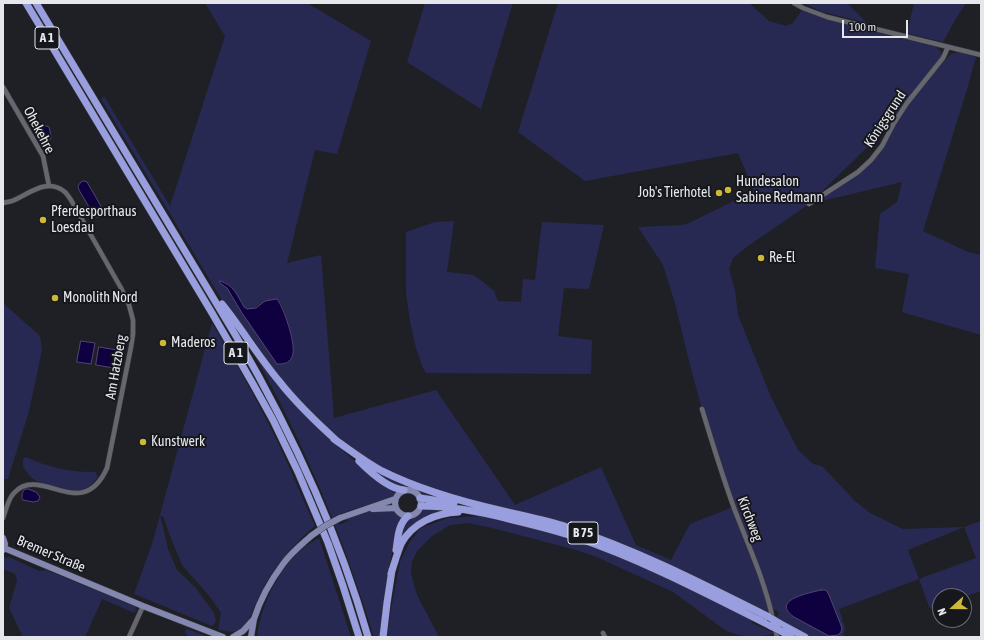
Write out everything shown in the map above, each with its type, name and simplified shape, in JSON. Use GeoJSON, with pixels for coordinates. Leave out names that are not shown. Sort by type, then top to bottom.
{"type":"FeatureCollection","features":[{"type":"Feature","properties":{"kind":"highway","name":"A 1"},"geometry":{"type":"LineString","coordinates":[[26,3],[212,313],[273,420],[298,472],[328,543],[359,637]]}},
{"type":"Feature","properties":{"kind":"highway","name":"A 1"},"geometry":{"type":"LineString","coordinates":[[36,3],[203,280],[280,415],[329,522],[349,576],[368,637]]}},
{"type":"Feature","properties":{"kind":"highway"},"geometry":{"type":"LineString","coordinates":[[203,280],[278,380],[309,414],[364,466],[393,487],[404,490]]}},
{"type":"Feature","properties":{"kind":"highway"},"geometry":{"type":"LineString","coordinates":[[334,438],[369,464],[395,477],[447,496],[501,510]]}},
{"type":"Feature","properties":{"kind":"highway","name":"B 75"},"geometry":{"type":"LineString","coordinates":[[420,502],[475,511],[506,518],[567,534],[609,549],[670,576],[771,626],[779,634],[791,637]]}},
{"type":"Feature","properties":{"kind":"highway","name":"B 75"},"geometry":{"type":"LineString","coordinates":[[420,502],[501,510],[550,522],[614,544],[678,572],[769,617],[805,637]]}},
{"type":"Feature","properties":{"kind":"highway"},"geometry":{"type":"LineString","coordinates":[[391,574],[397,554],[404,540],[418,525],[428,519],[441,514],[459,512],[506,518]]}},
{"type":"Feature","properties":{"kind":"highway"},"geometry":{"type":"LineString","coordinates":[[383,637],[391,574],[400,526],[408,516]]}},
{"type":"Feature","properties":{"kind":"main road"},"geometry":{"type":"LineString","coordinates":[[404,490],[398,494],[394,504],[400,514],[412,516],[417,512],[420,502]]}},
{"type":"Feature","properties":{"kind":"main road","name":"B 75"},"geometry":{"type":"LineString","coordinates":[[404,490],[409,490],[417,494],[420,502]]}},
{"type":"Feature","properties":{"kind":"main road"},"geometry":{"type":"LineString","coordinates":[[251,637],[254,618],[266,591],[283,564],[291,555],[311,536],[325,526],[340,518],[395,499]]}},
{"type":"Feature","properties":{"kind":"main road"},"geometry":{"type":"LineString","coordinates":[[366,509],[396,508]]}},
{"type":"Feature","properties":{"kind":"main road"},"geometry":{"type":"LineString","coordinates":[[3,538],[5,544],[4,549]]}},
{"type":"Feature","properties":{"kind":"main road","name":"Bremer Straße"},"geometry":{"type":"LineString","coordinates":[[4,549],[223,637]]}},
{"type":"Feature","properties":{"kind":"main road"},"geometry":{"type":"LineString","coordinates":[[233,637],[243,631],[254,618]]}},
{"type":"Feature","properties":{"kind":"street"},"geometry":{"type":"LineString","coordinates":[[794,3],[827,17],[981,55]]}},
{"type":"Feature","properties":{"kind":"street","name":"Königsgrund"},"geometry":{"type":"LineString","coordinates":[[809,204],[858,172],[871,160],[882,146],[907,103],[943,58],[946,47]]}},
{"type":"Feature","properties":{"kind":"street","name":"Ohekehre"},"geometry":{"type":"LineString","coordinates":[[3,87],[43,156],[49,186]]}},
{"type":"Feature","properties":{"kind":"street"},"geometry":{"type":"LineString","coordinates":[[3,203],[12,201],[35,188],[49,186]]}},
{"type":"Feature","properties":{"kind":"street","name":"Am Hatzberg"},"geometry":{"type":"LineString","coordinates":[[3,518],[11,497],[25,485],[38,485],[76,494],[92,489],[104,476],[107,468],[133,334],[133,320],[129,305],[121,288],[71,200],[65,192],[58,188],[49,186]]}},
{"type":"Feature","properties":{"kind":"street","name":"Kirchweg"},"geometry":{"type":"LineString","coordinates":[[702,409],[733,506],[759,571],[779,634]]}},
{"type":"Feature","properties":{"kind":"street"},"geometry":{"type":"LineString","coordinates":[[129,637],[143,606]]}},
{"type":"Feature","properties":{"kind":"shaded area"},"geometry":{"type":"Polygon","coordinates":[[[205,3],[307,3],[371,41],[337,154],[315,150],[287,263],[321,255],[334,418],[436,390],[515,505],[601,467],[636,545],[671,560],[690,524],[733,507],[702,409],[675,303],[663,265],[638,227],[682,225],[689,223],[754,191],[738,153],[585,181],[518,132],[558,3],[749,3],[769,21],[786,26],[793,23],[802,10],[830,20],[936,47],[941,52],[941,59],[909,101],[951,54],[959,52],[976,57],[923,231],[968,252],[981,255],[981,335],[902,312],[909,274],[875,268],[880,214],[897,202],[902,182],[809,204],[733,258],[729,269],[735,290],[738,315],[771,397],[798,450],[813,464],[822,466],[855,501],[870,513],[903,529],[964,527],[908,550],[919,579],[839,609],[845,628],[843,637],[811,637],[777,617],[779,612],[771,608],[768,603],[770,614],[630,548],[441,492],[378,467],[343,442],[314,415],[266,362],[234,320],[101,99],[104,96],[170,206],[225,36],[205,3]],[[906,105],[892,123],[811,202],[836,186],[871,160],[906,105]],[[220,283],[227,288],[246,318],[293,347],[286,316],[278,299],[266,301],[253,308],[247,309],[244,307],[231,286],[220,283]]]}},
{"type":"Feature","properties":{"kind":"shaded area"},"geometry":{"type":"Polygon","coordinates":[[[425,3],[513,3],[481,109],[407,62],[425,3]]]}},
{"type":"Feature","properties":{"kind":"shaded area"},"geometry":{"type":"Polygon","coordinates":[[[803,3],[847,3],[868,24],[823,12],[803,3]]]}},
{"type":"Feature","properties":{"kind":"shaded area"},"geometry":{"type":"Polygon","coordinates":[[[914,3],[966,3],[943,42],[907,33],[914,3]]]}},
{"type":"Feature","properties":{"kind":"shaded area"},"geometry":{"type":"Polygon","coordinates":[[[46,126],[49,127],[51,136],[50,140],[46,142],[41,130],[46,126]]]}},
{"type":"Feature","properties":{"kind":"shaded area"},"geometry":{"type":"Polygon","coordinates":[[[84,181],[87,182],[102,208],[103,212],[98,217],[95,217],[79,190],[78,186],[84,181]]]}},
{"type":"Feature","properties":{"kind":"shaded area"},"geometry":{"type":"Polygon","coordinates":[[[454,221],[447,272],[474,275],[494,291],[498,301],[521,302],[523,279],[535,280],[542,222],[604,225],[589,289],[564,288],[558,336],[592,340],[591,374],[426,373],[416,348],[406,293],[406,232],[435,222],[454,221]]]}},
{"type":"Feature","properties":{"kind":"shaded area"},"geometry":{"type":"Polygon","coordinates":[[[220,281],[232,288],[244,307],[247,309],[256,308],[265,301],[277,299],[286,317],[291,333],[293,354],[288,362],[277,364],[242,313],[227,288],[220,283],[220,281]]]}},
{"type":"Feature","properties":{"kind":"shaded area"},"geometry":{"type":"Polygon","coordinates":[[[3,303],[40,336],[42,350],[29,411],[8,479],[3,479],[3,303]]]}},
{"type":"Feature","properties":{"kind":"shaded area"},"geometry":{"type":"Polygon","coordinates":[[[212,323],[261,408],[315,526],[290,551],[268,579],[244,629],[241,631],[231,632],[218,629],[221,613],[211,598],[182,565],[164,518],[160,515],[212,323]]]}},
{"type":"Feature","properties":{"kind":"shaded area"},"geometry":{"type":"Polygon","coordinates":[[[81,341],[95,343],[91,364],[77,362],[81,341]]]}},
{"type":"Feature","properties":{"kind":"shaded area"},"geometry":{"type":"Polygon","coordinates":[[[99,347],[117,350],[114,368],[96,365],[99,347]]]}},
{"type":"Feature","properties":{"kind":"shaded area"},"geometry":{"type":"Polygon","coordinates":[[[255,356],[291,400],[331,440],[370,474],[396,492],[396,494],[391,498],[335,516],[339,525],[348,521],[347,518],[370,511],[388,508],[392,509],[402,518],[390,561],[381,637],[374,637],[350,564],[322,493],[307,458],[255,356]]]}},
{"type":"Feature","properties":{"kind":"shaded area"},"geometry":{"type":"Polygon","coordinates":[[[26,457],[42,464],[60,469],[95,472],[98,477],[89,486],[81,490],[74,490],[38,482],[28,474],[23,466],[23,459],[26,457]]]}},
{"type":"Feature","properties":{"kind":"shaded area"},"geometry":{"type":"Polygon","coordinates":[[[372,467],[450,498],[424,498],[416,490],[393,485],[372,467]]]}},
{"type":"Feature","properties":{"kind":"shaded area"},"geometry":{"type":"Polygon","coordinates":[[[28,489],[36,492],[40,497],[38,501],[33,502],[23,500],[22,496],[24,490],[28,489]]]}},
{"type":"Feature","properties":{"kind":"shaded area"},"geometry":{"type":"Polygon","coordinates":[[[425,508],[452,510],[435,514],[401,542],[403,525],[425,508]]]}},
{"type":"Feature","properties":{"kind":"shaded area"},"geometry":{"type":"Polygon","coordinates":[[[160,515],[168,549],[177,570],[195,587],[214,613],[216,622],[212,626],[134,594],[153,541],[160,515]]]}},
{"type":"Feature","properties":{"kind":"shaded area"},"geometry":{"type":"Polygon","coordinates":[[[481,516],[544,530],[603,550],[688,588],[751,619],[752,623],[774,633],[756,636],[734,634],[725,630],[673,592],[597,557],[573,549],[468,523],[450,525],[432,536],[418,550],[412,561],[411,574],[417,595],[439,637],[387,637],[400,562],[409,543],[421,528],[448,518],[481,516]]]}},
{"type":"Feature","properties":{"kind":"shaded area"},"geometry":{"type":"Polygon","coordinates":[[[981,521],[981,591],[972,594],[972,588],[932,588],[932,608],[930,609],[919,579],[976,558],[964,527],[981,521]]]}},
{"type":"Feature","properties":{"kind":"shaded area"},"geometry":{"type":"Polygon","coordinates":[[[319,538],[351,637],[258,637],[258,628],[262,613],[278,578],[296,555],[319,538]]]}},
{"type":"Feature","properties":{"kind":"shaded area"},"geometry":{"type":"Polygon","coordinates":[[[9,557],[39,571],[46,570],[136,607],[135,613],[102,599],[85,637],[23,637],[9,608],[17,581],[15,574],[3,569],[3,558],[9,557]]]}},
{"type":"Feature","properties":{"kind":"shaded area"},"geometry":{"type":"Polygon","coordinates":[[[821,590],[826,590],[829,595],[842,628],[838,635],[829,636],[794,617],[788,611],[786,606],[794,598],[821,590]]]}},
{"type":"Feature","properties":{"kind":"shaded area"},"geometry":{"type":"Polygon","coordinates":[[[187,629],[208,637],[189,637],[185,631],[187,629]]]}},
{"type":"Feature","properties":{"kind":"place","name":"Hundesalon Sabine Redmann"},"geometry":{"type":"Point","coordinates":[728,190]}},
{"type":"Feature","properties":{"kind":"place","name":"Job's Tierhotel"},"geometry":{"type":"Point","coordinates":[719,193]}},
{"type":"Feature","properties":{"kind":"place","name":"Pferdesporthaus Loesdau"},"geometry":{"type":"Point","coordinates":[43,220]}},
{"type":"Feature","properties":{"kind":"place","name":"Re-El"},"geometry":{"type":"Point","coordinates":[761,258]}},
{"type":"Feature","properties":{"kind":"place","name":"Monolith Nord"},"geometry":{"type":"Point","coordinates":[55,298]}},
{"type":"Feature","properties":{"kind":"place","name":"Maderos"},"geometry":{"type":"Point","coordinates":[163,343]}},
{"type":"Feature","properties":{"kind":"place","name":"Kunstwerk"},"geometry":{"type":"Point","coordinates":[143,442]}}]}
